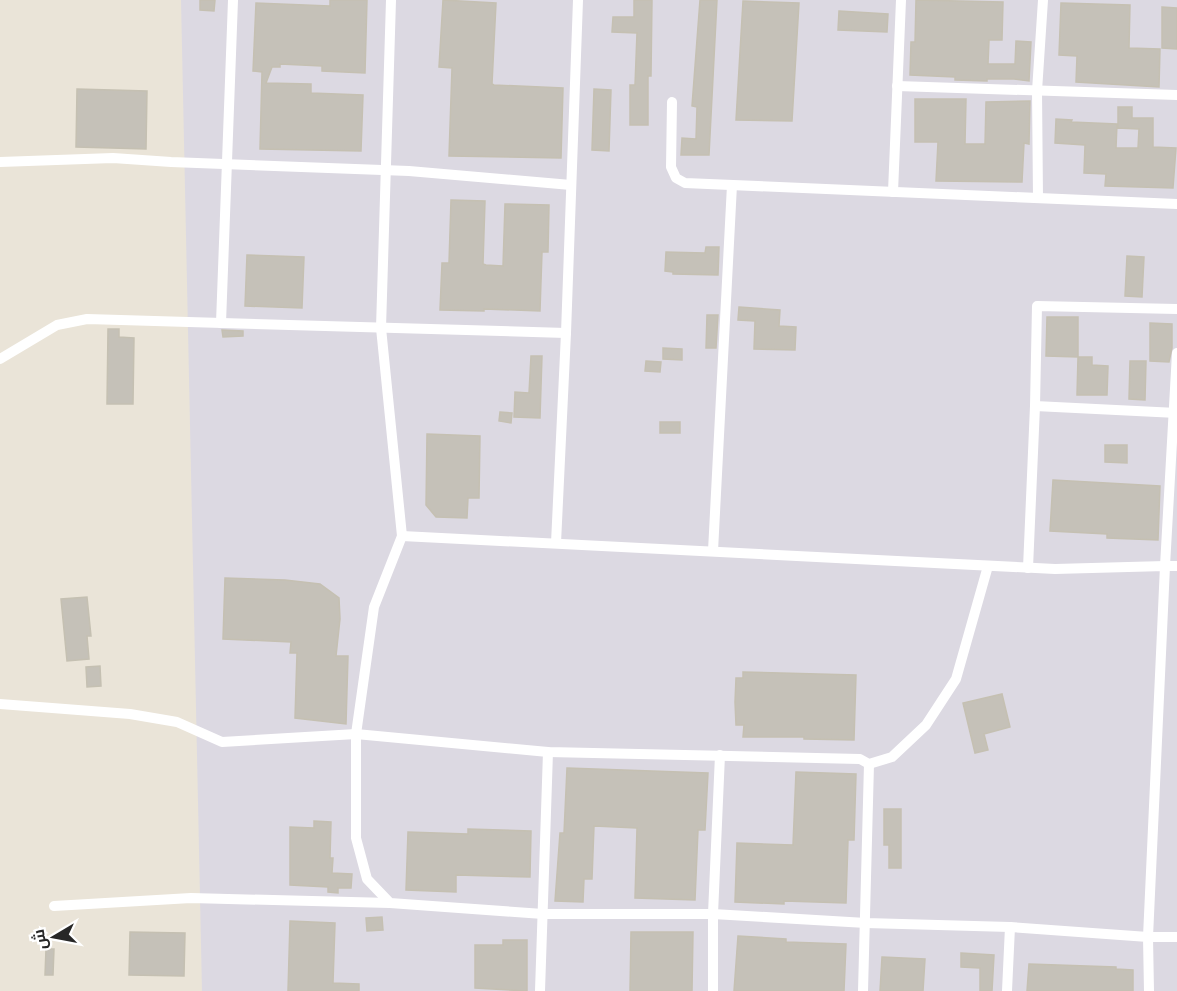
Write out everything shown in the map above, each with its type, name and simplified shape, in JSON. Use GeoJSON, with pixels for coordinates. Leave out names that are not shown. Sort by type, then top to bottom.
{"type":"FeatureCollection","features":[{"type":"Feature","properties":{"kind":"street"},"geometry":{"type":"LineString","coordinates":[[221,323],[233,0]]}},
{"type":"Feature","properties":{"kind":"street"},"geometry":{"type":"LineString","coordinates":[[390,903],[367,879],[356,838],[356,734],[374,608],[402,536],[381,328],[391,0]]}},
{"type":"Feature","properties":{"kind":"street"},"geometry":{"type":"LineString","coordinates":[[556,543],[578,0]]}},
{"type":"Feature","properties":{"kind":"street"},"geometry":{"type":"LineString","coordinates":[[893,192],[901,0]]}},
{"type":"Feature","properties":{"kind":"street"},"geometry":{"type":"LineString","coordinates":[[1038,198],[1037,91],[1043,0]]}},
{"type":"Feature","properties":{"kind":"street"},"geometry":{"type":"LineString","coordinates":[[897,86],[1177,95]]}},
{"type":"Feature","properties":{"kind":"street"},"geometry":{"type":"LineString","coordinates":[[672,102],[671,167],[678,181],[685,183],[1177,204]]}},
{"type":"Feature","properties":{"kind":"street"},"geometry":{"type":"LineString","coordinates":[[0,162],[113,158],[386,170],[571,185]]}},
{"type":"Feature","properties":{"kind":"street"},"geometry":{"type":"LineString","coordinates":[[713,551],[732,186]]}},
{"type":"Feature","properties":{"kind":"street"},"geometry":{"type":"LineString","coordinates":[[1028,568],[1037,306],[1177,309]]}},
{"type":"Feature","properties":{"kind":"street"},"geometry":{"type":"LineString","coordinates":[[0,359],[57,325],[87,320],[566,333]]}},
{"type":"Feature","properties":{"kind":"street"},"geometry":{"type":"LineString","coordinates":[[1149,991],[1148,937],[1165,566],[1176,413],[1177,353]]}},
{"type":"Feature","properties":{"kind":"street"},"geometry":{"type":"LineString","coordinates":[[1035,406],[1176,413]]}},
{"type":"Feature","properties":{"kind":"street"},"geometry":{"type":"LineString","coordinates":[[402,536],[1028,568],[1177,566]]}},
{"type":"Feature","properties":{"kind":"street"},"geometry":{"type":"LineString","coordinates":[[0,704],[130,714],[177,722],[222,742],[356,734],[548,752],[860,759],[869,764],[892,758],[926,725],[956,679],[988,566]]}},
{"type":"Feature","properties":{"kind":"street"},"geometry":{"type":"LineString","coordinates":[[540,991],[548,752]]}},
{"type":"Feature","properties":{"kind":"street"},"geometry":{"type":"LineString","coordinates":[[713,991],[713,914],[720,755]]}},
{"type":"Feature","properties":{"kind":"street"},"geometry":{"type":"LineString","coordinates":[[863,991],[869,764]]}},
{"type":"Feature","properties":{"kind":"street"},"geometry":{"type":"LineString","coordinates":[[54,906],[191,898],[390,903],[543,914],[713,914],[1177,937]]}},
{"type":"Feature","properties":{"kind":"street"},"geometry":{"type":"LineString","coordinates":[[1007,991],[1010,927]]}},
{"type":"Feature","properties":{"kind":"shaded area"},"geometry":{"type":"Polygon","coordinates":[[[181,0],[1177,0],[1177,991],[202,991],[181,0]]]}},
{"type":"Feature","properties":{"kind":"building"},"geometry":{"type":"Polygon","coordinates":[[[200,0],[215,0],[214,11],[200,10],[200,0]]]}},
{"type":"Feature","properties":{"kind":"building"},"geometry":{"type":"Polygon","coordinates":[[[330,0],[367,0],[365,73],[322,71],[322,66],[280,64],[280,67],[272,67],[266,83],[311,84],[311,93],[363,95],[361,151],[260,149],[262,72],[253,71],[256,3],[330,6],[330,0]]]}},
{"type":"Feature","properties":{"kind":"building"},"geometry":{"type":"Polygon","coordinates":[[[443,0],[496,3],[492,84],[563,88],[561,158],[449,156],[452,68],[439,67],[443,0]]]}},
{"type":"Feature","properties":{"kind":"building"},"geometry":{"type":"Polygon","coordinates":[[[634,0],[652,0],[648,125],[630,125],[630,85],[635,85],[637,33],[612,32],[613,17],[634,17],[634,0]]]}},
{"type":"Feature","properties":{"kind":"building"},"geometry":{"type":"Polygon","coordinates":[[[700,0],[717,0],[709,155],[681,155],[682,138],[696,139],[697,107],[692,106],[700,0]]]}},
{"type":"Feature","properties":{"kind":"building"},"geometry":{"type":"Polygon","coordinates":[[[916,0],[1003,2],[1002,40],[989,40],[988,64],[1015,64],[1016,41],[1031,42],[1029,81],[955,80],[955,77],[910,75],[911,42],[915,42],[916,0]]]}},
{"type":"Feature","properties":{"kind":"building"},"geometry":{"type":"Polygon","coordinates":[[[743,1],[799,3],[792,121],[736,120],[743,1]]]}},
{"type":"Feature","properties":{"kind":"building"},"geometry":{"type":"Polygon","coordinates":[[[1061,3],[1130,5],[1129,48],[1160,49],[1159,87],[1076,82],[1077,56],[1059,55],[1061,3]]]}},
{"type":"Feature","properties":{"kind":"building"},"geometry":{"type":"Polygon","coordinates":[[[1162,7],[1177,8],[1177,49],[1162,48],[1162,7]]]}},
{"type":"Feature","properties":{"kind":"building"},"geometry":{"type":"Polygon","coordinates":[[[839,11],[888,14],[887,32],[838,30],[839,11]]]}},
{"type":"Feature","properties":{"kind":"building"},"geometry":{"type":"Polygon","coordinates":[[[77,89],[147,91],[146,149],[76,147],[77,89]]]}},
{"type":"Feature","properties":{"kind":"building"},"geometry":{"type":"Polygon","coordinates":[[[594,89],[611,90],[609,151],[592,150],[594,89]]]}},
{"type":"Feature","properties":{"kind":"building"},"geometry":{"type":"Polygon","coordinates":[[[915,99],[966,99],[965,144],[985,144],[986,102],[1030,101],[1029,144],[1024,143],[1022,182],[936,181],[938,142],[915,142],[915,99]]]}},
{"type":"Feature","properties":{"kind":"building"},"geometry":{"type":"Polygon","coordinates":[[[1118,107],[1132,107],[1132,118],[1153,118],[1153,147],[1176,148],[1173,188],[1105,186],[1106,174],[1084,173],[1085,145],[1055,143],[1056,119],[1117,124],[1116,148],[1138,148],[1139,129],[1118,128],[1118,107]]]}},
{"type":"Feature","properties":{"kind":"building"},"geometry":{"type":"Polygon","coordinates":[[[451,200],[485,201],[483,264],[503,266],[505,204],[549,205],[548,252],[542,252],[540,311],[440,310],[442,263],[449,263],[451,200]]]}},
{"type":"Feature","properties":{"kind":"building"},"geometry":{"type":"Polygon","coordinates":[[[706,247],[719,247],[718,275],[673,274],[673,272],[665,271],[666,252],[705,253],[706,247]]]}},
{"type":"Feature","properties":{"kind":"building"},"geometry":{"type":"Polygon","coordinates":[[[247,255],[304,257],[302,308],[245,306],[247,255]]]}},
{"type":"Feature","properties":{"kind":"building"},"geometry":{"type":"Polygon","coordinates":[[[1127,256],[1144,257],[1142,297],[1125,296],[1127,256]]]}},
{"type":"Feature","properties":{"kind":"building"},"geometry":{"type":"Polygon","coordinates":[[[739,307],[780,310],[779,326],[796,327],[795,350],[754,349],[755,321],[738,320],[739,307]]]}},
{"type":"Feature","properties":{"kind":"building"},"geometry":{"type":"Polygon","coordinates":[[[707,315],[718,315],[716,348],[706,348],[707,315]]]}},
{"type":"Feature","properties":{"kind":"building"},"geometry":{"type":"Polygon","coordinates":[[[1047,317],[1078,317],[1078,357],[1046,356],[1047,317]]]}},
{"type":"Feature","properties":{"kind":"building"},"geometry":{"type":"Polygon","coordinates":[[[1150,323],[1172,324],[1172,348],[1169,362],[1150,361],[1150,323]]]}},
{"type":"Feature","properties":{"kind":"building"},"geometry":{"type":"Polygon","coordinates":[[[108,329],[119,329],[119,337],[134,338],[133,404],[107,404],[108,329]]]}},
{"type":"Feature","properties":{"kind":"building"},"geometry":{"type":"Polygon","coordinates":[[[222,330],[243,331],[243,336],[223,337],[222,330]]]}},
{"type":"Feature","properties":{"kind":"building"},"geometry":{"type":"Polygon","coordinates":[[[663,348],[682,349],[682,360],[663,359],[663,348]]]}},
{"type":"Feature","properties":{"kind":"building"},"geometry":{"type":"Polygon","coordinates":[[[531,356],[542,356],[540,418],[514,417],[515,392],[529,393],[531,356]]]}},
{"type":"Feature","properties":{"kind":"building"},"geometry":{"type":"Polygon","coordinates":[[[1078,357],[1092,357],[1092,365],[1108,366],[1107,395],[1077,395],[1078,357]]]}},
{"type":"Feature","properties":{"kind":"building"},"geometry":{"type":"Polygon","coordinates":[[[646,361],[661,362],[660,372],[645,371],[646,361]]]}},
{"type":"Feature","properties":{"kind":"building"},"geometry":{"type":"Polygon","coordinates":[[[1130,361],[1146,361],[1145,400],[1129,399],[1130,361]]]}},
{"type":"Feature","properties":{"kind":"building"},"geometry":{"type":"Polygon","coordinates":[[[500,412],[512,413],[511,423],[499,421],[500,412]]]}},
{"type":"Feature","properties":{"kind":"building"},"geometry":{"type":"Polygon","coordinates":[[[660,422],[680,422],[680,433],[660,433],[660,422]]]}},
{"type":"Feature","properties":{"kind":"building"},"geometry":{"type":"Polygon","coordinates":[[[427,434],[480,436],[479,498],[468,498],[467,518],[436,517],[426,505],[427,434]]]}},
{"type":"Feature","properties":{"kind":"building"},"geometry":{"type":"Polygon","coordinates":[[[1105,445],[1127,445],[1127,463],[1105,462],[1105,445]]]}},
{"type":"Feature","properties":{"kind":"building"},"geometry":{"type":"Polygon","coordinates":[[[1053,480],[1160,486],[1158,540],[1107,538],[1107,534],[1050,531],[1053,480]]]}},
{"type":"Feature","properties":{"kind":"building"},"geometry":{"type":"Polygon","coordinates":[[[225,578],[320,584],[339,598],[340,619],[336,656],[348,656],[346,724],[295,718],[297,653],[290,653],[291,642],[223,639],[225,578]]]}},
{"type":"Feature","properties":{"kind":"building"},"geometry":{"type":"Polygon","coordinates":[[[87,597],[91,636],[87,636],[89,659],[67,661],[61,599],[87,597]]]}},
{"type":"Feature","properties":{"kind":"building"},"geometry":{"type":"Polygon","coordinates":[[[100,666],[101,686],[87,687],[86,667],[100,666]]]}},
{"type":"Feature","properties":{"kind":"building"},"geometry":{"type":"Polygon","coordinates":[[[743,672],[856,675],[854,740],[743,737],[744,725],[736,725],[735,702],[736,678],[743,678],[743,672]]]}},
{"type":"Feature","properties":{"kind":"building"},"geometry":{"type":"Polygon","coordinates":[[[1002,694],[1010,727],[984,734],[988,750],[975,753],[963,703],[1002,694]]]}},
{"type":"Feature","properties":{"kind":"building"},"geometry":{"type":"Polygon","coordinates":[[[567,768],[708,773],[705,830],[698,830],[695,900],[635,898],[637,828],[594,826],[592,879],[584,879],[583,902],[555,901],[560,833],[564,833],[567,768]]]}},
{"type":"Feature","properties":{"kind":"building"},"geometry":{"type":"Polygon","coordinates":[[[796,772],[856,774],[854,840],[848,840],[846,903],[735,902],[737,843],[793,845],[796,772]]]}},
{"type":"Feature","properties":{"kind":"building"},"geometry":{"type":"Polygon","coordinates":[[[884,809],[901,809],[901,868],[889,868],[889,845],[884,845],[884,809]]]}},
{"type":"Feature","properties":{"kind":"building"},"geometry":{"type":"Polygon","coordinates":[[[314,821],[331,822],[332,873],[352,874],[351,888],[338,888],[338,893],[328,892],[328,887],[290,885],[290,827],[314,828],[314,821]]]}},
{"type":"Feature","properties":{"kind":"building"},"geometry":{"type":"Polygon","coordinates":[[[468,829],[531,831],[530,877],[456,875],[456,892],[406,890],[408,832],[468,834],[468,829]]]}},
{"type":"Feature","properties":{"kind":"building"},"geometry":{"type":"Polygon","coordinates":[[[382,917],[383,930],[367,931],[366,918],[382,917]]]}},
{"type":"Feature","properties":{"kind":"building"},"geometry":{"type":"Polygon","coordinates":[[[290,921],[335,923],[333,983],[359,984],[359,991],[288,991],[290,921]]]}},
{"type":"Feature","properties":{"kind":"building"},"geometry":{"type":"Polygon","coordinates":[[[130,932],[185,933],[184,976],[129,975],[130,932]]]}},
{"type":"Feature","properties":{"kind":"building"},"geometry":{"type":"Polygon","coordinates":[[[631,932],[693,932],[692,991],[630,991],[631,932]]]}},
{"type":"Feature","properties":{"kind":"building"},"geometry":{"type":"Polygon","coordinates":[[[738,936],[786,939],[786,942],[846,944],[844,991],[734,991],[738,936]]]}},
{"type":"Feature","properties":{"kind":"building"},"geometry":{"type":"Polygon","coordinates":[[[503,940],[527,940],[527,991],[475,988],[475,945],[503,945],[503,940]]]}},
{"type":"Feature","properties":{"kind":"building"},"geometry":{"type":"Polygon","coordinates":[[[46,949],[54,949],[53,975],[45,975],[46,949]]]}},
{"type":"Feature","properties":{"kind":"building"},"geometry":{"type":"Polygon","coordinates":[[[961,953],[994,955],[992,991],[980,991],[980,968],[961,967],[961,953]]]}},
{"type":"Feature","properties":{"kind":"building"},"geometry":{"type":"Polygon","coordinates":[[[882,957],[925,959],[923,991],[880,991],[882,957]]]}},
{"type":"Feature","properties":{"kind":"building"},"geometry":{"type":"Polygon","coordinates":[[[1029,964],[1116,967],[1116,969],[1133,970],[1133,991],[1027,991],[1029,964]]]}}]}
